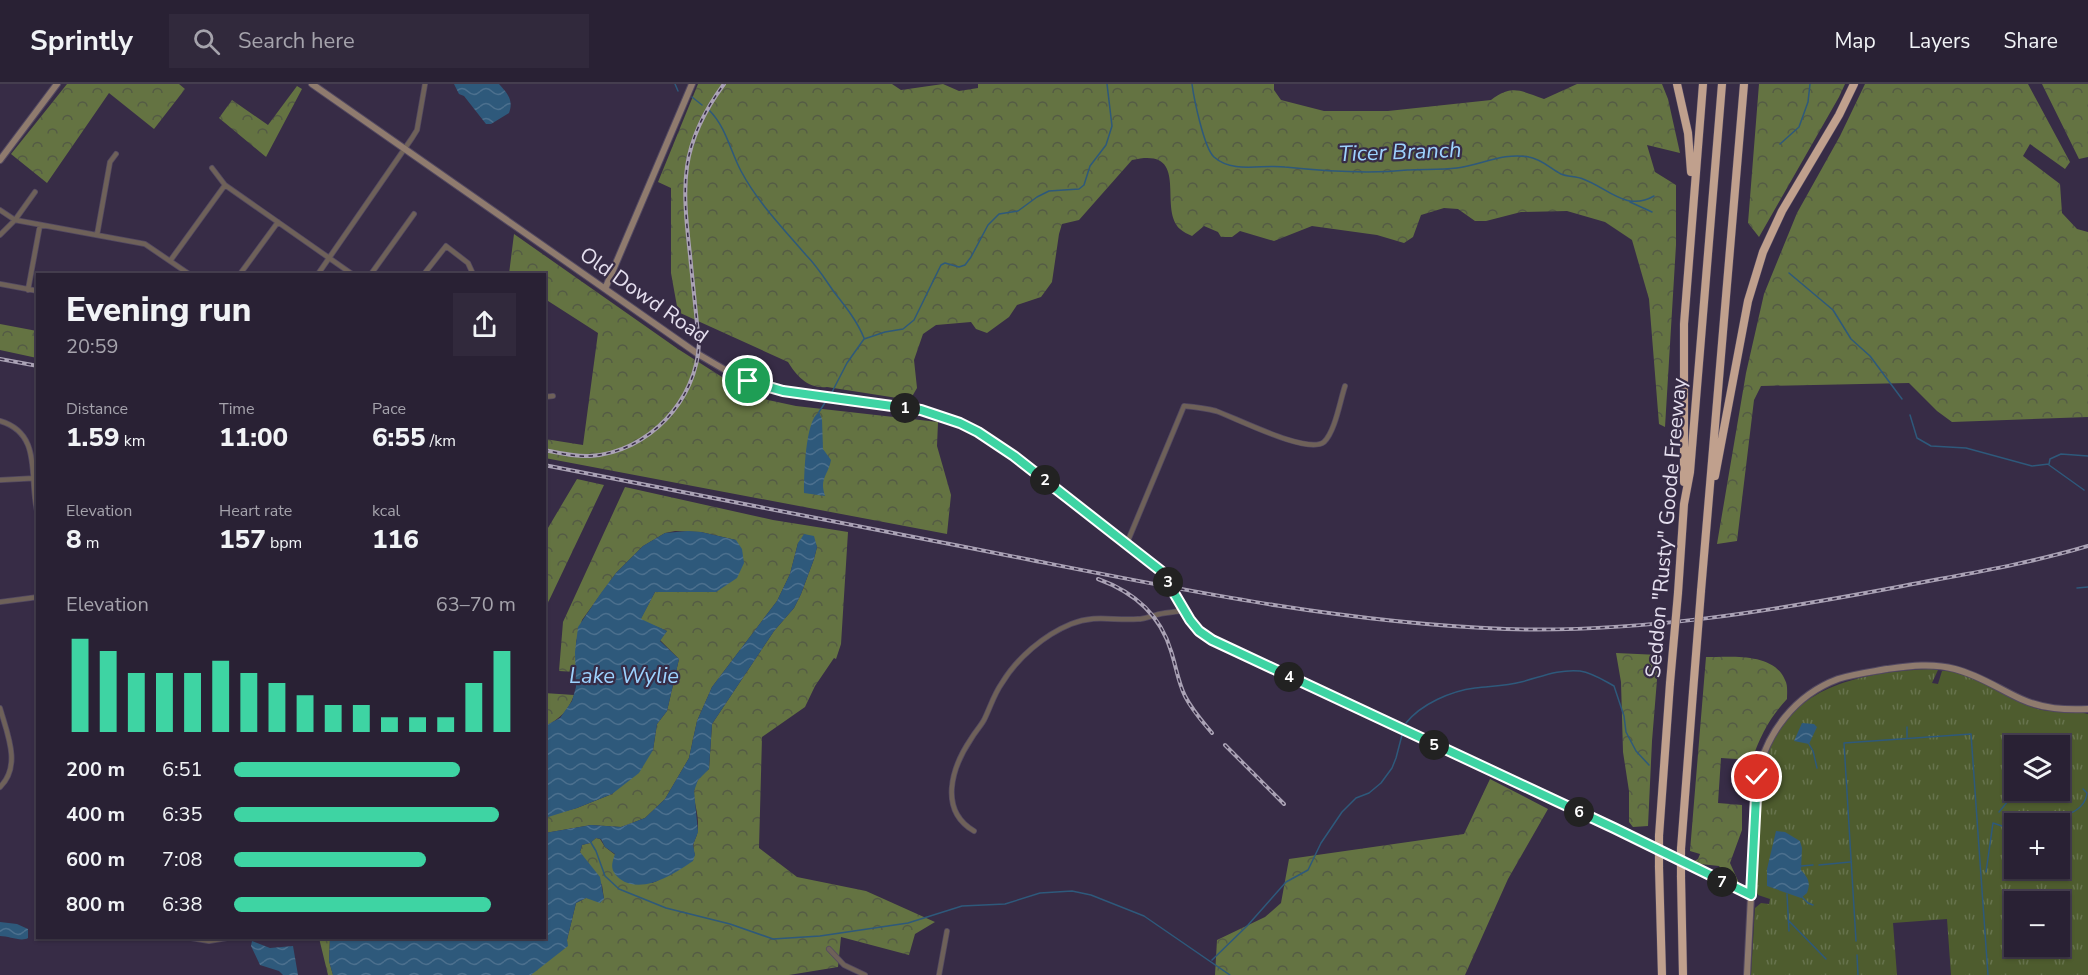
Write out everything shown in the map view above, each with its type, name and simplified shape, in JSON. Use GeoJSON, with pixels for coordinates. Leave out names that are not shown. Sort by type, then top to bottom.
{"type":"FeatureCollection","features":[{"type":"Feature","properties":{"kind":"highway"},"geometry":{"type":"LineString","coordinates":[[1677,84],[1689,141],[1691,216]]}},
{"type":"Feature","properties":{"kind":"highway"},"geometry":{"type":"LineString","coordinates":[[1684,504],[1684,324],[1703,84]]}},
{"type":"Feature","properties":{"kind":"highway","name":"Seddon \"Rusty\" Goode Freeway"},"geometry":{"type":"LineString","coordinates":[[1662,975],[1659,836],[1684,504],[1690,472],[1722,84]]}},
{"type":"Feature","properties":{"kind":"highway"},"geometry":{"type":"LineString","coordinates":[[1707,516],[1748,301],[1763,252],[1782,211],[1839,115],[1854,84]]}},
{"type":"Feature","properties":{"kind":"highway","name":"Seddon \"Rusty\" Goode Freeway"},"geometry":{"type":"LineString","coordinates":[[1683,975],[1681,849],[1692,692],[1744,87]]}},
{"type":"Feature","properties":{"kind":"street"},"geometry":{"type":"LineString","coordinates":[[0,160],[57,84]]}},
{"type":"Feature","properties":{"kind":"street","name":"Old Dowd Road"},"geometry":{"type":"LineString","coordinates":[[312,84],[699,354],[732,374],[772,389],[927,412],[960,423],[978,432],[1014,456],[1161,571],[1183,610],[1199,631],[1219,644],[1614,828],[1751,895]]}},
{"type":"Feature","properties":{"kind":"street"},"geometry":{"type":"LineString","coordinates":[[322,91],[327,84]]}},
{"type":"Feature","properties":{"kind":"street"},"geometry":{"type":"LineString","coordinates":[[319,273],[417,130],[425,84]]}},
{"type":"Feature","properties":{"kind":"street"},"geometry":{"type":"LineString","coordinates":[[605,289],[692,84]]}},
{"type":"Feature","properties":{"kind":"street"},"geometry":{"type":"LineString","coordinates":[[97,235],[110,162],[116,154]]}},
{"type":"Feature","properties":{"kind":"street"},"geometry":{"type":"LineString","coordinates":[[212,168],[225,185],[351,273]]}},
{"type":"Feature","properties":{"kind":"street"},"geometry":{"type":"LineString","coordinates":[[170,261],[225,185]]}},
{"type":"Feature","properties":{"kind":"street"},"geometry":{"type":"LineString","coordinates":[[0,235],[15,220],[35,192]]}},
{"type":"Feature","properties":{"kind":"street"},"geometry":{"type":"LineString","coordinates":[[0,210],[15,220],[146,244],[188,273]]}},
{"type":"Feature","properties":{"kind":"street"},"geometry":{"type":"LineString","coordinates":[[372,273],[414,214]]}},
{"type":"Feature","properties":{"kind":"street"},"geometry":{"type":"LineString","coordinates":[[241,273],[278,222]]}},
{"type":"Feature","properties":{"kind":"street"},"geometry":{"type":"LineString","coordinates":[[28,290],[40,225]]}},
{"type":"Feature","properties":{"kind":"street"},"geometry":{"type":"LineString","coordinates":[[425,273],[446,246],[468,263],[473,273]]}},
{"type":"Feature","properties":{"kind":"street"},"geometry":{"type":"LineString","coordinates":[[0,284],[36,291]]}},
{"type":"Feature","properties":{"kind":"street"},"geometry":{"type":"LineString","coordinates":[[1127,543],[1184,406],[1214,411],[1276,436],[1314,446],[1323,442],[1329,435],[1345,386]]}},
{"type":"Feature","properties":{"kind":"street"},"geometry":{"type":"LineString","coordinates":[[546,397],[552,396]]}},
{"type":"Feature","properties":{"kind":"street"},"geometry":{"type":"LineString","coordinates":[[0,421],[14,426],[27,438],[35,478],[33,499],[36,509]]}},
{"type":"Feature","properties":{"kind":"street"},"geometry":{"type":"LineString","coordinates":[[0,480],[35,478]]}},
{"type":"Feature","properties":{"kind":"street"},"geometry":{"type":"LineString","coordinates":[[0,602],[36,597]]}},
{"type":"Feature","properties":{"kind":"street"},"geometry":{"type":"LineString","coordinates":[[974,831],[961,822],[953,809],[954,774],[960,758],[1010,670],[1044,639],[1058,630],[1086,619],[1097,617],[1136,620],[1183,610]]}},
{"type":"Feature","properties":{"kind":"street"},"geometry":{"type":"LineString","coordinates":[[1747,975],[1756,786],[1763,754],[1773,732],[1800,701],[1822,686],[1836,680],[1916,665],[1942,666],[1968,673],[2033,704],[2055,709],[2087,710]]}},
{"type":"Feature","properties":{"kind":"street"},"geometry":{"type":"LineString","coordinates":[[0,708],[12,755],[12,769],[0,787]]}},
{"type":"Feature","properties":{"kind":"street"},"geometry":{"type":"LineString","coordinates":[[939,975],[947,930]]}},
{"type":"Feature","properties":{"kind":"street"},"geometry":{"type":"LineString","coordinates":[[197,939],[209,941],[221,939]]}},
{"type":"Feature","properties":{"kind":"street"},"geometry":{"type":"LineString","coordinates":[[829,949],[844,965],[865,975]]}},
{"type":"Feature","properties":{"kind":"green space"},"geometry":{"type":"Polygon","coordinates":[[[67,84],[179,84],[185,89],[154,129],[109,93],[47,183],[11,154],[67,84]]]}},
{"type":"Feature","properties":{"kind":"green space"},"geometry":{"type":"Polygon","coordinates":[[[698,84],[892,84],[901,90],[943,84],[959,91],[978,88],[978,84],[1274,84],[1274,90],[1281,100],[1324,111],[1388,111],[1491,100],[1505,92],[1517,90],[1544,99],[1577,84],[1662,84],[1668,99],[1680,153],[1647,145],[1655,172],[1676,185],[1676,245],[1665,427],[1659,424],[1649,299],[1632,240],[1605,222],[1567,211],[1521,212],[1486,221],[1475,221],[1458,209],[1444,208],[1421,215],[1413,237],[1404,243],[1377,235],[1312,226],[1274,241],[1240,231],[1232,237],[1221,237],[1218,232],[1204,226],[1192,236],[1180,229],[1174,219],[1167,170],[1162,162],[1150,158],[1132,160],[1079,220],[1062,224],[1052,282],[1041,297],[1017,305],[1009,317],[987,333],[976,329],[971,322],[936,325],[923,334],[914,360],[917,388],[910,400],[809,384],[795,373],[788,362],[678,312],[671,273],[671,188],[658,182],[698,84]]]}},
{"type":"Feature","properties":{"kind":"green space"},"geometry":{"type":"Polygon","coordinates":[[[1759,84],[1845,84],[1759,237],[1748,223],[1759,84]]]}},
{"type":"Feature","properties":{"kind":"green space"},"geometry":{"type":"Polygon","coordinates":[[[1865,84],[2028,84],[2070,162],[2065,169],[2030,144],[2023,156],[2060,184],[2062,213],[2077,229],[2088,232],[2088,417],[1952,422],[1937,411],[1909,383],[1761,386],[1754,400],[1737,541],[1717,544],[1746,373],[1764,294],[1797,213],[1840,136],[1865,84]]]}},
{"type":"Feature","properties":{"kind":"green space"},"geometry":{"type":"Polygon","coordinates":[[[2042,84],[2088,84],[2088,157],[2079,159],[2042,84]]]}},
{"type":"Feature","properties":{"kind":"green space"},"geometry":{"type":"Polygon","coordinates":[[[297,86],[302,89],[266,157],[219,118],[232,100],[268,125],[297,86]]]}},
{"type":"Feature","properties":{"kind":"green space"},"geometry":{"type":"Polygon","coordinates":[[[514,234],[678,349],[744,391],[768,400],[796,406],[938,422],[937,446],[951,495],[947,534],[546,458],[546,439],[583,445],[598,333],[546,300],[546,273],[509,273],[514,234]]]}},
{"type":"Feature","properties":{"kind":"green space"},"geometry":{"type":"Polygon","coordinates":[[[0,324],[36,331],[36,358],[0,350],[0,324]]]}},
{"type":"Feature","properties":{"kind":"green space"},"geometry":{"type":"Polygon","coordinates":[[[577,479],[604,485],[546,607],[546,531],[577,479]]]}},
{"type":"Feature","properties":{"kind":"green space"},"geometry":{"type":"Polygon","coordinates":[[[625,487],[773,520],[848,532],[841,644],[836,659],[834,658],[815,686],[805,707],[762,737],[759,848],[797,877],[866,891],[935,922],[915,934],[909,955],[841,937],[838,967],[789,975],[531,975],[567,940],[576,903],[586,898],[604,899],[602,885],[580,852],[582,845],[596,838],[600,839],[605,847],[652,883],[695,855],[693,847],[697,835],[698,818],[694,790],[701,776],[709,769],[712,724],[774,631],[794,608],[817,547],[813,536],[798,543],[790,574],[777,601],[712,687],[697,721],[689,758],[665,799],[645,818],[621,827],[591,825],[546,833],[546,817],[612,794],[653,750],[657,724],[667,711],[679,659],[660,640],[667,631],[640,620],[655,592],[716,592],[736,540],[701,532],[675,531],[665,533],[643,546],[616,573],[582,620],[576,642],[576,672],[559,671],[563,622],[625,487]]]}},
{"type":"Feature","properties":{"kind":"green space"},"geometry":{"type":"Polygon","coordinates":[[[1616,653],[1659,655],[1648,826],[1633,827],[1629,822],[1629,791],[1623,752],[1621,682],[1616,653]]]}},
{"type":"Feature","properties":{"kind":"green space"},"geometry":{"type":"Polygon","coordinates":[[[1706,657],[1761,660],[1779,671],[1787,687],[1787,699],[1766,727],[1752,760],[1721,758],[1718,803],[1742,805],[1742,830],[1730,863],[1739,883],[1726,876],[1719,866],[1691,863],[1698,859],[1700,854],[1690,851],[1706,657]]]}},
{"type":"Feature","properties":{"kind":"green space"},"geometry":{"type":"Polygon","coordinates":[[[1938,670],[1932,683],[1938,684],[1942,671],[1954,672],[1978,680],[2038,709],[2088,714],[2088,975],[1951,975],[1947,919],[1893,923],[1897,975],[1751,975],[1755,908],[1761,903],[1769,904],[1770,899],[1758,895],[1756,891],[1757,829],[1760,782],[1773,740],[1787,718],[1806,702],[1828,689],[1877,674],[1938,670]]]}},
{"type":"Feature","properties":{"kind":"green space"},"geometry":{"type":"Polygon","coordinates":[[[546,693],[574,695],[563,714],[546,725],[546,693]]]}},
{"type":"Feature","properties":{"kind":"green space"},"geometry":{"type":"Polygon","coordinates":[[[1490,779],[1548,809],[1508,879],[1465,975],[1215,975],[1217,940],[1265,917],[1281,903],[1289,859],[1464,834],[1490,779]]]}},
{"type":"Feature","properties":{"kind":"green space"},"geometry":{"type":"Polygon","coordinates":[[[319,939],[330,939],[329,961],[333,975],[328,975],[319,939]]]}},
{"type":"Feature","properties":{"kind":"water"},"geometry":{"type":"Polygon","coordinates":[[[454,84],[499,84],[510,100],[509,113],[491,124],[486,124],[464,96],[459,94],[454,84]]]}},
{"type":"Feature","properties":{"kind":"water"},"geometry":{"type":"Polygon","coordinates":[[[819,412],[822,419],[823,449],[831,460],[823,481],[825,496],[804,493],[808,437],[814,417],[819,412]]]}},
{"type":"Feature","properties":{"kind":"water","name":"Lake Wylie"},"geometry":{"type":"Polygon","coordinates":[[[701,532],[736,540],[742,549],[744,563],[737,578],[716,592],[655,592],[641,619],[667,631],[660,641],[679,659],[667,711],[657,724],[653,750],[639,773],[612,794],[546,818],[546,725],[560,718],[572,701],[576,687],[575,652],[578,627],[616,573],[643,546],[665,533],[701,532]]]}},
{"type":"Feature","properties":{"kind":"water","name":"Lake Wylie"},"geometry":{"type":"Polygon","coordinates":[[[804,534],[814,536],[817,547],[801,594],[794,608],[774,631],[712,724],[709,769],[698,780],[694,791],[698,832],[693,845],[695,855],[693,861],[658,881],[638,885],[620,879],[614,873],[612,865],[615,854],[605,847],[601,839],[596,838],[582,845],[580,852],[600,877],[604,899],[600,903],[586,898],[576,903],[567,940],[568,946],[531,975],[333,975],[329,961],[330,939],[546,939],[546,833],[591,825],[621,827],[645,818],[665,799],[689,758],[697,721],[712,687],[777,601],[790,574],[798,543],[804,534]]]}},
{"type":"Feature","properties":{"kind":"water"},"geometry":{"type":"Polygon","coordinates":[[[1802,723],[1814,724],[1817,727],[1809,744],[1794,741],[1802,723]]]}},
{"type":"Feature","properties":{"kind":"water"},"geometry":{"type":"Polygon","coordinates":[[[1776,831],[1785,832],[1800,841],[1801,870],[1809,883],[1807,893],[1801,898],[1767,886],[1767,869],[1776,831]]]}},
{"type":"Feature","properties":{"kind":"water"},"geometry":{"type":"Polygon","coordinates":[[[0,922],[17,924],[28,929],[28,938],[0,936],[0,922]]]}},
{"type":"Feature","properties":{"kind":"water"},"geometry":{"type":"Polygon","coordinates":[[[252,941],[270,948],[293,946],[298,975],[283,975],[279,971],[260,965],[251,946],[252,941]]]}},
{"type":"Feature","properties":{"kind":"waterway"},"geometry":{"type":"LineString","coordinates":[[675,84],[678,91]]}},
{"type":"Feature","properties":{"kind":"waterway"},"geometry":{"type":"LineString","coordinates":[[831,394],[847,363],[864,339],[903,329],[914,320],[941,265],[945,263],[959,267],[965,265],[988,225],[999,214],[1018,211],[1049,191],[1079,189],[1084,185],[1090,166],[1106,145],[1112,126],[1107,84]]}},
{"type":"Feature","properties":{"kind":"waterway","name":"Ticer Branch"},"geometry":{"type":"LineString","coordinates":[[1192,84],[1200,123],[1210,152],[1214,157],[1230,165],[1377,172],[1457,168],[1502,157],[1520,156],[1538,160],[1561,174],[1583,179],[1626,200],[1644,200],[1654,196]]}},
{"type":"Feature","properties":{"kind":"waterway","name":"Ticer Branch"},"geometry":{"type":"LineString","coordinates":[[1780,144],[1799,127],[1808,102],[1810,84]]}},
{"type":"Feature","properties":{"kind":"waterway"},"geometry":{"type":"LineString","coordinates":[[692,97],[702,105]]}},
{"type":"Feature","properties":{"kind":"waterway"},"geometry":{"type":"LineString","coordinates":[[709,110],[720,124],[741,171],[755,194],[817,268],[851,314],[864,338]]}},
{"type":"Feature","properties":{"kind":"waterway"},"geometry":{"type":"LineString","coordinates":[[1630,202],[1652,212]]}},
{"type":"Feature","properties":{"kind":"waterway"},"geometry":{"type":"LineString","coordinates":[[1789,273],[1833,310],[1851,339],[1870,356],[1902,399]]}},
{"type":"Feature","properties":{"kind":"waterway"},"geometry":{"type":"LineString","coordinates":[[819,412],[828,398]]}},
{"type":"Feature","properties":{"kind":"waterway"},"geometry":{"type":"LineString","coordinates":[[1910,415],[1917,438],[1931,446],[1966,448],[2032,466],[2049,464],[2050,459],[2061,454],[2088,456]]}},
{"type":"Feature","properties":{"kind":"waterway"},"geometry":{"type":"LineString","coordinates":[[2049,465],[2084,490]]}},
{"type":"Feature","properties":{"kind":"waterway"},"geometry":{"type":"LineString","coordinates":[[2077,588],[2088,587]]}},
{"type":"Feature","properties":{"kind":"waterway"},"geometry":{"type":"LineString","coordinates":[[1406,723],[1428,704],[1456,692],[1515,683],[1557,672],[1580,671],[1594,675],[1614,686],[1624,716],[1626,732],[1636,751],[1649,765]]}},
{"type":"Feature","properties":{"kind":"waterway"},"geometry":{"type":"LineString","coordinates":[[1907,727],[1907,737]]}},
{"type":"Feature","properties":{"kind":"waterway"},"geometry":{"type":"LineString","coordinates":[[1856,941],[1844,743],[1971,734],[1988,975]]}},
{"type":"Feature","properties":{"kind":"waterway"},"geometry":{"type":"LineString","coordinates":[[1212,960],[1248,925],[1286,882],[1308,870],[1321,843],[1342,812],[1356,798],[1369,793],[1381,783],[1392,768],[1402,735]]}},
{"type":"Feature","properties":{"kind":"waterway"},"geometry":{"type":"LineString","coordinates":[[1809,744],[1817,768]]}},
{"type":"Feature","properties":{"kind":"waterway"},"geometry":{"type":"LineString","coordinates":[[2070,813],[2084,802],[2087,793],[2083,789]]}},
{"type":"Feature","properties":{"kind":"waterway"},"geometry":{"type":"LineString","coordinates":[[1999,812],[2008,801]]}},
{"type":"Feature","properties":{"kind":"waterway"},"geometry":{"type":"LineString","coordinates":[[1986,872],[1993,823],[2004,827]]}},
{"type":"Feature","properties":{"kind":"waterway"},"geometry":{"type":"LineString","coordinates":[[590,841],[605,876],[619,889],[666,908],[730,924],[773,939],[820,936],[908,923],[962,906],[1005,904],[1040,893],[1072,891],[1091,895],[1144,916],[1230,975]]}},
{"type":"Feature","properties":{"kind":"waterway"},"geometry":{"type":"LineString","coordinates":[[1819,865],[1850,862]]}},
{"type":"Feature","properties":{"kind":"waterway"},"geometry":{"type":"LineString","coordinates":[[1801,866],[1813,865]]}},
{"type":"Feature","properties":{"kind":"waterway"},"geometry":{"type":"LineString","coordinates":[[1787,894],[1789,931]]}},
{"type":"Feature","properties":{"kind":"waterway"},"geometry":{"type":"LineString","coordinates":[[1802,897],[1813,905]]}},
{"type":"Feature","properties":{"kind":"waterway"},"geometry":{"type":"LineString","coordinates":[[1788,920],[1826,959]]}},
{"type":"Feature","properties":{"kind":"waterway"},"geometry":{"type":"LineString","coordinates":[[1857,955],[1858,975]]}},
{"type":"Feature","properties":{"kind":"railway"},"geometry":{"type":"LineString","coordinates":[[546,450],[590,456],[632,445],[650,434],[666,419],[679,403],[689,384],[696,364],[699,343],[687,230],[685,186],[687,166],[691,146],[699,126],[724,84]]}},
{"type":"Feature","properties":{"kind":"railway"},"geometry":{"type":"LineString","coordinates":[[0,359],[36,366]]}},
{"type":"Feature","properties":{"kind":"railway"},"geometry":{"type":"LineString","coordinates":[[546,465],[1208,594],[1326,613],[1446,626],[1506,629],[1606,627],[1656,624],[1755,612],[1996,568],[2088,546]]}},
{"type":"Feature","properties":{"kind":"railway"},"geometry":{"type":"LineString","coordinates":[[1098,579],[1134,598],[1153,615],[1166,638],[1185,696],[1212,733]]}},
{"type":"Feature","properties":{"kind":"railway"},"geometry":{"type":"LineString","coordinates":[[1225,745],[1284,804]]}},
{"type":"Feature","properties":{"kind":"route"},"geometry":{"type":"LineString","coordinates":[[748,381],[783,391],[921,410],[960,423],[978,432],[1014,456],[1161,571],[1190,620],[1199,631],[1212,640],[1614,828],[1751,895],[1757,777]]}}]}
